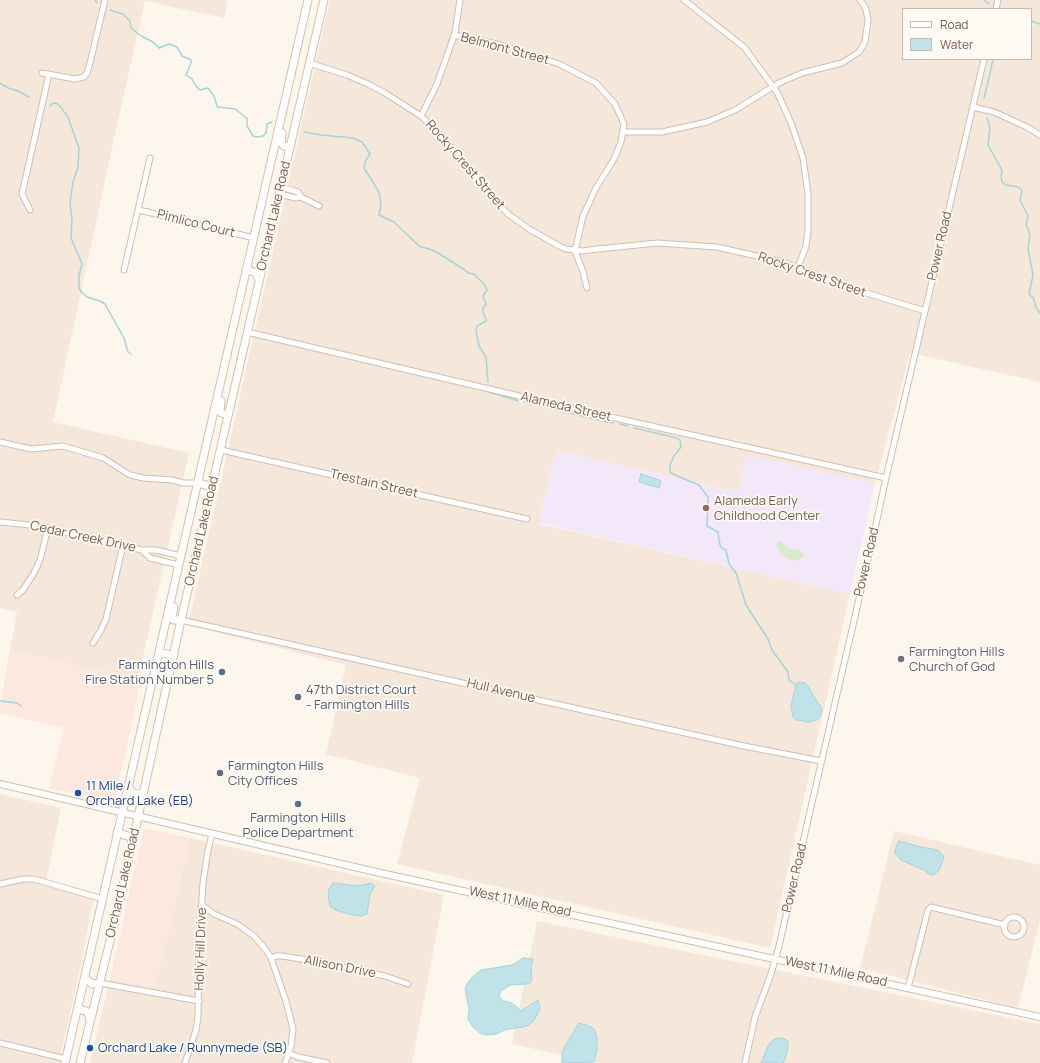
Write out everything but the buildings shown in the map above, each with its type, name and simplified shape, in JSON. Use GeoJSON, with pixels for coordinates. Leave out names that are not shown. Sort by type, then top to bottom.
{"type":"FeatureCollection","features":[{"type":"Feature","properties":{"kind":"main road","name":"Orchard Lake Road"},"geometry":{"type":"LineString","coordinates":[[66,1061],[117,832],[308,0]]}},
{"type":"Feature","properties":{"kind":"main road","name":"Orchard Lake Road"},"geometry":{"type":"LineString","coordinates":[[80,1063],[132,844],[181,620],[324,0]]}},
{"type":"Feature","properties":{"kind":"main road"},"geometry":{"type":"LineString","coordinates":[[287,92],[290,102],[281,143],[284,146],[290,147]]}},
{"type":"Feature","properties":{"kind":"main road"},"geometry":{"type":"LineString","coordinates":[[246,269],[256,273],[259,282]]}},
{"type":"Feature","properties":{"kind":"main road"},"geometry":{"type":"LineString","coordinates":[[228,415],[222,413],[219,408],[229,365],[229,344]]}},
{"type":"Feature","properties":{"kind":"main road"},"geometry":{"type":"LineString","coordinates":[[198,483],[206,485],[210,488],[211,493]]}},
{"type":"Feature","properties":{"kind":"main road"},"geometry":{"type":"LineString","coordinates":[[181,553],[182,572],[172,616],[173,620],[181,620]]}},
{"type":"Feature","properties":{"kind":"main road"},"geometry":{"type":"LineString","coordinates":[[159,652],[174,656]]}},
{"type":"Feature","properties":{"kind":"main road"},"geometry":{"type":"LineString","coordinates":[[156,666],[165,669],[169,677]]}},
{"type":"Feature","properties":{"kind":"main road"},"geometry":{"type":"LineString","coordinates":[[128,785],[130,790],[142,796]]}},
{"type":"Feature","properties":{"kind":"main road"},"geometry":{"type":"LineString","coordinates":[[117,832],[130,837],[132,844]]}},
{"type":"Feature","properties":{"kind":"main road"},"geometry":{"type":"LineString","coordinates":[[85,978],[92,984],[100,983]]}},
{"type":"Feature","properties":{"kind":"main road"},"geometry":{"type":"LineString","coordinates":[[77,1009],[86,1011],[90,1019],[90,1023]]}},
{"type":"Feature","properties":{"kind":"street"},"geometry":{"type":"LineString","coordinates":[[42,73],[80,79],[87,73],[105,0]]}},
{"type":"Feature","properties":{"kind":"street"},"geometry":{"type":"LineString","coordinates":[[421,116],[437,84],[454,35],[460,0]]}},
{"type":"Feature","properties":{"kind":"street"},"geometry":{"type":"LineString","coordinates":[[684,0],[744,47],[777,92],[791,123],[798,141],[806,175],[808,194],[808,230],[806,246],[798,267]]}},
{"type":"Feature","properties":{"kind":"street"},"geometry":{"type":"LineString","coordinates":[[587,288],[575,251],[583,216],[596,188],[614,159],[621,142],[622,132],[662,132],[707,122],[735,110],[772,86],[802,73],[842,63],[859,52],[865,42],[868,20],[866,9],[860,0]]}},
{"type":"Feature","properties":{"kind":"street","name":"Belmont Street"},"geometry":{"type":"LineString","coordinates":[[454,35],[501,45],[540,57],[560,64],[593,81],[600,86],[615,104],[624,124],[622,132]]}},
{"type":"Feature","properties":{"kind":"street","name":"Power Road"},"geometry":{"type":"LineString","coordinates":[[745,1063],[755,1017],[776,959],[984,60]]}},
{"type":"Feature","properties":{"kind":"street","name":"Rocky Crest Street"},"geometry":{"type":"LineString","coordinates":[[309,63],[348,75],[368,84],[421,116],[443,137],[496,202],[508,214],[545,239],[566,249],[582,252],[598,248],[657,243],[697,245],[735,250],[777,260],[847,287],[925,311]]}},
{"type":"Feature","properties":{"kind":"street"},"geometry":{"type":"LineString","coordinates":[[30,210],[22,194],[49,74]]}},
{"type":"Feature","properties":{"kind":"street"},"geometry":{"type":"LineString","coordinates":[[973,107],[994,112],[1040,135]]}},
{"type":"Feature","properties":{"kind":"street","name":"Pimlico Court"},"geometry":{"type":"LineString","coordinates":[[124,270],[150,158]]}},
{"type":"Feature","properties":{"kind":"street"},"geometry":{"type":"LineString","coordinates":[[280,190],[296,198],[301,197],[319,206]]}},
{"type":"Feature","properties":{"kind":"street","name":"Pimlico Court"},"geometry":{"type":"LineString","coordinates":[[138,210],[254,238]]}},
{"type":"Feature","properties":{"kind":"street","name":"Alameda Street"},"geometry":{"type":"LineString","coordinates":[[247,332],[570,408],[886,478]]}},
{"type":"Feature","properties":{"kind":"street"},"geometry":{"type":"LineString","coordinates":[[0,442],[31,449],[63,446],[103,458],[130,475],[143,478],[172,480],[183,483],[198,483]]}},
{"type":"Feature","properties":{"kind":"street","name":"Trestain Street"},"geometry":{"type":"LineString","coordinates":[[221,450],[527,519]]}},
{"type":"Feature","properties":{"kind":"street","name":"Cedar Creek Drive"},"geometry":{"type":"LineString","coordinates":[[0,522],[48,528],[142,550],[181,553]]}},
{"type":"Feature","properties":{"kind":"street"},"geometry":{"type":"LineString","coordinates":[[17,595],[23,590],[34,573],[40,560],[48,528]]}},
{"type":"Feature","properties":{"kind":"street"},"geometry":{"type":"LineString","coordinates":[[93,643],[102,630],[106,619],[124,545]]}},
{"type":"Feature","properties":{"kind":"street","name":"Cedar Creek Drive"},"geometry":{"type":"LineString","coordinates":[[142,550],[150,558],[179,565]]}},
{"type":"Feature","properties":{"kind":"street","name":"Hull Avenue"},"geometry":{"type":"LineString","coordinates":[[181,620],[739,745],[821,761]]}},
{"type":"Feature","properties":{"kind":"street","name":"West 11 Mile Road"},"geometry":{"type":"LineString","coordinates":[[0,784],[376,872],[1040,1018]]}},
{"type":"Feature","properties":{"kind":"street","name":"Holly Hill Drive"},"geometry":{"type":"LineString","coordinates":[[185,1063],[196,1030],[199,1001],[199,946],[205,868],[212,834]]}},
{"type":"Feature","properties":{"kind":"street"},"geometry":{"type":"LineString","coordinates":[[0,884],[23,879],[34,880],[103,899]]}},
{"type":"Feature","properties":{"kind":"street"},"geometry":{"type":"LineString","coordinates":[[202,905],[214,914],[237,924],[254,936],[271,958],[292,1019],[293,1037],[285,1063]]}},
{"type":"Feature","properties":{"kind":"street"},"geometry":{"type":"LineString","coordinates":[[908,988],[928,910],[931,907],[1005,925]]}},
{"type":"Feature","properties":{"kind":"street","name":"Allison Drive"},"geometry":{"type":"LineString","coordinates":[[271,958],[282,956],[321,963],[385,976],[408,984]]}},
{"type":"Feature","properties":{"kind":"street"},"geometry":{"type":"LineString","coordinates":[[100,983],[199,1001]]}},
{"type":"Feature","properties":{"kind":"street"},"geometry":{"type":"LineString","coordinates":[[0,1043],[66,1061]]}},
{"type":"Feature","properties":{"kind":"street"},"geometry":{"type":"LineString","coordinates":[[289,1053],[298,1057],[327,1063]]}},
{"type":"Feature","properties":{"kind":"shaded area"},"geometry":{"type":"Polygon","coordinates":[[[0,0],[228,0],[224,18],[145,1],[53,422],[189,453],[138,679],[10,651],[17,612],[0,608],[0,0]]]}},
{"type":"Feature","properties":{"kind":"shaded area"},"geometry":{"type":"Polygon","coordinates":[[[330,0],[1040,0],[1040,382],[910,353],[875,484],[747,455],[738,492],[556,451],[539,524],[850,594],[770,948],[397,864],[420,778],[326,754],[346,665],[188,625],[330,0]]]}},
{"type":"Feature","properties":{"kind":"shaded area","name":"Alameda Early Childhood Center"},"geometry":{"type":"Polygon","coordinates":[[[556,451],[738,492],[747,455],[875,484],[850,594],[539,523],[556,451]]]}},
{"type":"Feature","properties":{"kind":"shaded area"},"geometry":{"type":"Polygon","coordinates":[[[10,651],[138,679],[138,695],[115,799],[110,800],[49,789],[64,728],[0,713],[0,703],[10,651]]]}},
{"type":"Feature","properties":{"kind":"shaded area"},"geometry":{"type":"Polygon","coordinates":[[[0,794],[61,808],[46,882],[94,896],[81,964],[59,1063],[0,1063],[0,794]]]}},
{"type":"Feature","properties":{"kind":"shaded area"},"geometry":{"type":"Polygon","coordinates":[[[144,828],[190,838],[155,987],[110,979],[144,828]]]}},
{"type":"Feature","properties":{"kind":"shaded area"},"geometry":{"type":"Polygon","coordinates":[[[894,831],[1040,865],[1040,920],[1018,1008],[860,968],[894,831]]]}},
{"type":"Feature","properties":{"kind":"shaded area"},"geometry":{"type":"Polygon","coordinates":[[[190,838],[444,895],[412,1063],[90,1063],[110,979],[155,987],[190,838]]]}},
{"type":"Feature","properties":{"kind":"shaded area"},"geometry":{"type":"Polygon","coordinates":[[[537,921],[1040,1024],[1040,1063],[598,1063],[512,1044],[537,921]]]}},
{"type":"Feature","properties":{"kind":"green space"},"geometry":{"type":"Polygon","coordinates":[[[778,541],[783,542],[789,549],[797,549],[804,554],[803,557],[794,561],[787,559],[780,553],[777,546],[778,541]]]}},
{"type":"Feature","properties":{"kind":"water"},"geometry":{"type":"Polygon","coordinates":[[[641,474],[661,481],[659,488],[639,482],[641,474]]]}},
{"type":"Feature","properties":{"kind":"water"},"geometry":{"type":"Polygon","coordinates":[[[799,682],[805,683],[808,686],[822,709],[820,717],[816,720],[809,722],[797,720],[793,717],[791,706],[796,685],[799,682]]]}},
{"type":"Feature","properties":{"kind":"water"},"geometry":{"type":"Polygon","coordinates":[[[899,841],[938,850],[944,857],[939,870],[935,874],[930,875],[924,870],[901,860],[895,853],[899,841]]]}},
{"type":"Feature","properties":{"kind":"water"},"geometry":{"type":"Polygon","coordinates":[[[333,883],[358,886],[371,883],[375,886],[370,894],[367,914],[361,916],[353,915],[335,910],[330,906],[328,896],[329,889],[333,883]]]}},
{"type":"Feature","properties":{"kind":"water"},"geometry":{"type":"Polygon","coordinates":[[[523,958],[533,959],[531,967],[531,982],[527,984],[510,985],[500,992],[499,997],[504,1001],[512,1003],[521,1011],[538,1000],[540,1008],[535,1019],[529,1025],[504,1030],[497,1034],[487,1035],[480,1033],[473,1027],[468,1019],[469,1008],[465,989],[467,984],[472,977],[481,970],[512,965],[523,958]]]}},
{"type":"Feature","properties":{"kind":"water"},"geometry":{"type":"Polygon","coordinates":[[[579,1023],[594,1029],[597,1036],[597,1049],[594,1062],[562,1063],[562,1053],[564,1048],[579,1023]]]}},
{"type":"Feature","properties":{"kind":"water"},"geometry":{"type":"Polygon","coordinates":[[[782,1038],[788,1041],[787,1053],[783,1063],[761,1063],[768,1046],[774,1039],[782,1038]]]}},
{"type":"Feature","properties":{"kind":"waterway"},"geometry":{"type":"LineString","coordinates":[[984,0],[989,4]]}},
{"type":"Feature","properties":{"kind":"waterway"},"geometry":{"type":"LineString","coordinates":[[110,10],[123,14],[130,21],[131,28],[141,36],[153,42],[159,48],[169,44],[177,47],[182,56],[191,60],[186,75],[192,79],[200,90],[208,88],[214,96],[218,107],[235,109],[244,116],[247,119],[247,126],[253,136],[263,136],[266,133],[267,124],[272,122]]}},
{"type":"Feature","properties":{"kind":"waterway"},"geometry":{"type":"LineString","coordinates":[[1032,21],[1040,24]]}},
{"type":"Feature","properties":{"kind":"waterway"},"geometry":{"type":"LineString","coordinates":[[984,98],[993,60]]}},
{"type":"Feature","properties":{"kind":"waterway"},"geometry":{"type":"LineString","coordinates":[[0,83],[29,97]]}},
{"type":"Feature","properties":{"kind":"waterway"},"geometry":{"type":"LineString","coordinates":[[50,106],[53,103],[58,104],[68,117],[79,148],[78,167],[73,182],[70,203],[72,219],[71,238],[82,264],[79,276],[79,288],[87,297],[105,304],[124,338],[128,352],[131,354]]}},
{"type":"Feature","properties":{"kind":"waterway"},"geometry":{"type":"LineString","coordinates":[[987,118],[990,128],[988,145],[1002,170],[1002,182],[1006,185],[1018,187],[1022,190],[1020,200],[1028,216],[1026,224],[1030,235],[1028,249],[1033,275],[1029,294],[1034,299],[1036,308],[1040,313]]}},
{"type":"Feature","properties":{"kind":"waterway"},"geometry":{"type":"LineString","coordinates":[[304,132],[353,138],[362,142],[370,154],[366,160],[364,168],[379,192],[381,205],[379,215],[394,222],[419,246],[435,251],[468,273],[474,274],[484,284],[487,290],[483,296],[486,304],[483,308],[486,321],[477,326],[476,331],[479,346],[486,357],[488,382]]}},
{"type":"Feature","properties":{"kind":"waterway"},"geometry":{"type":"LineString","coordinates":[[489,392],[519,401]]}},
{"type":"Feature","properties":{"kind":"waterway"},"geometry":{"type":"LineString","coordinates":[[524,402],[555,409]]}},
{"type":"Feature","properties":{"kind":"waterway"},"geometry":{"type":"LineString","coordinates":[[561,411],[586,417]]}},
{"type":"Feature","properties":{"kind":"waterway"},"geometry":{"type":"LineString","coordinates":[[590,418],[613,423]]}},
{"type":"Feature","properties":{"kind":"waterway"},"geometry":{"type":"LineString","coordinates":[[620,424],[628,426]]}},
{"type":"Feature","properties":{"kind":"waterway"},"geometry":{"type":"LineString","coordinates":[[634,428],[680,440],[681,447],[674,456],[670,465],[670,472],[699,485],[708,497],[707,526],[718,532],[720,545],[726,550],[729,564],[736,573],[746,605],[768,639],[772,650],[788,672],[789,680],[796,685]]}},
{"type":"Feature","properties":{"kind":"waterway"},"geometry":{"type":"LineString","coordinates":[[0,701],[17,703],[21,706]]}},
{"type":"Feature","properties":{"kind":"place","name":"Alameda Early Childhood Center"},"geometry":{"type":"Point","coordinates":[706,508]}},
{"type":"Feature","properties":{"kind":"place","name":"Farmington Hills Church of God"},"geometry":{"type":"Point","coordinates":[901,659]}},
{"type":"Feature","properties":{"kind":"place","name":"Farmington Hills Fire Station Number 5"},"geometry":{"type":"Point","coordinates":[222,672]}},
{"type":"Feature","properties":{"kind":"place","name":"47th District Court - Farmington Hills"},"geometry":{"type":"Point","coordinates":[298,697]}},
{"type":"Feature","properties":{"kind":"place","name":"Farmington Hills City Offices"},"geometry":{"type":"Point","coordinates":[220,773]}},
{"type":"Feature","properties":{"kind":"place","name":"11 Mile / Orchard Lake (EB)"},"geometry":{"type":"Point","coordinates":[78,793]}},
{"type":"Feature","properties":{"kind":"place","name":"Farmington Hills Police Department"},"geometry":{"type":"Point","coordinates":[298,804]}},
{"type":"Feature","properties":{"kind":"place","name":"Orchard Lake / Runnymede (SB)"},"geometry":{"type":"Point","coordinates":[90,1048]}}]}
